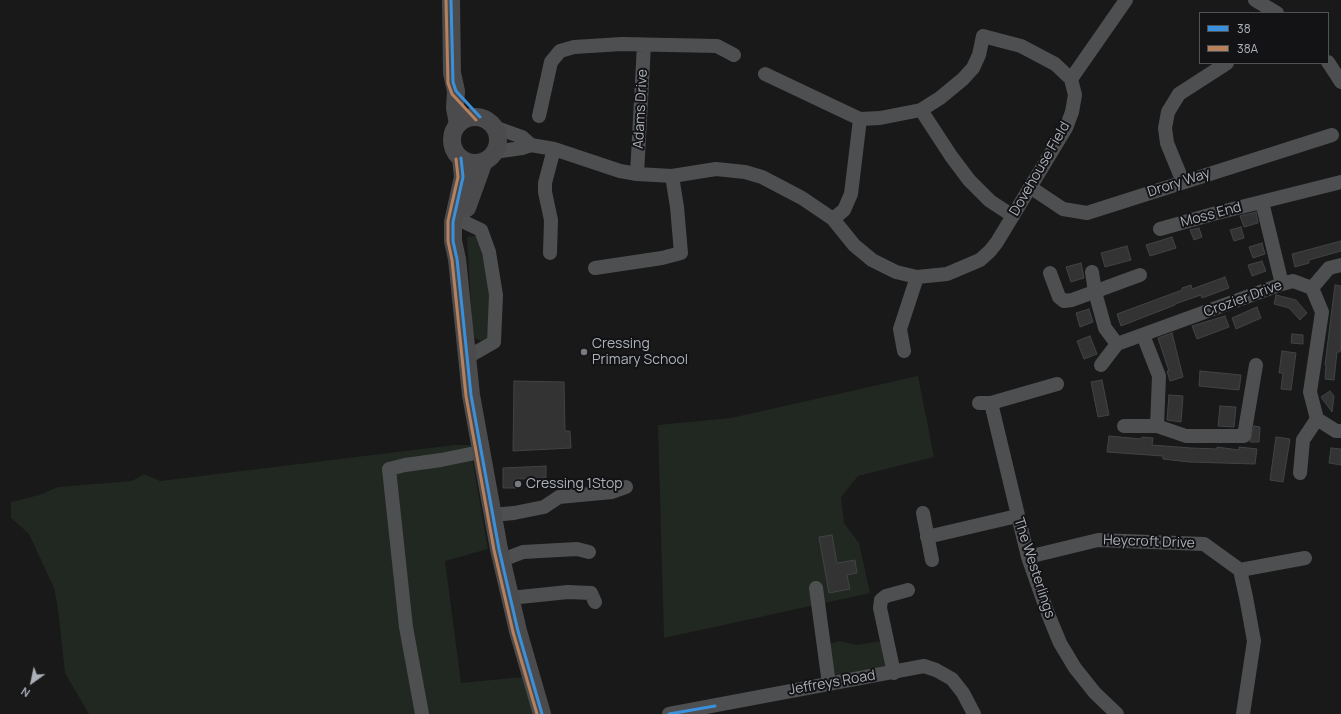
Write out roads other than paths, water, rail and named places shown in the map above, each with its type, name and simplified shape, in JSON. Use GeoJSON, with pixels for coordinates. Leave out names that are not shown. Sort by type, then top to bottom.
{"type":"FeatureCollection","features":[{"type":"Feature","properties":{"kind":"main road"},"geometry":{"type":"LineString","coordinates":[[451,0],[452,73],[456,91],[455,108],[458,124]]}},
{"type":"Feature","properties":{"kind":"main road"},"geometry":{"type":"LineString","coordinates":[[456,91],[487,122],[498,140],[470,196],[457,259]]}},
{"type":"Feature","properties":{"kind":"main road"},"geometry":{"type":"LineString","coordinates":[[487,122],[467,118],[458,124],[454,131],[452,142],[456,153],[461,158],[472,162],[489,157]]}},
{"type":"Feature","properties":{"kind":"main road"},"geometry":{"type":"LineString","coordinates":[[461,158],[463,177],[453,222],[453,241],[457,259],[466,358],[480,452],[492,515],[510,598],[542,714]]}},
{"type":"Feature","properties":{"kind":"street"},"geometry":{"type":"LineString","coordinates":[[765,74],[860,119],[880,118],[921,110],[963,79],[973,68],[979,55],[983,36],[1021,46],[1055,64],[1071,79],[1126,0]]}},
{"type":"Feature","properties":{"kind":"street"},"geometry":{"type":"LineString","coordinates":[[1255,0],[1275,12]]}},
{"type":"Feature","properties":{"kind":"street"},"geometry":{"type":"LineString","coordinates":[[539,116],[551,62],[560,51],[574,47],[622,44],[717,46],[734,55]]}},
{"type":"Feature","properties":{"kind":"street","name":"Adams Drive"},"geometry":{"type":"LineString","coordinates":[[637,174],[644,45]]}},
{"type":"Feature","properties":{"kind":"street"},"geometry":{"type":"LineString","coordinates":[[1184,182],[1168,143],[1165,128],[1168,112],[1179,94],[1225,64]]}},
{"type":"Feature","properties":{"kind":"street"},"geometry":{"type":"LineString","coordinates":[[1329,64],[1341,82]]}},
{"type":"Feature","properties":{"kind":"street","name":"Dovehouse Field"},"geometry":{"type":"LineString","coordinates":[[487,122],[522,138],[531,145],[554,149],[620,171],[637,174],[672,176],[716,169],[745,172],[774,182],[802,198],[833,219],[854,245],[872,260],[896,272],[917,278],[947,274],[980,260],[997,242],[1066,128],[1072,112],[1075,95],[1071,79]]}},
{"type":"Feature","properties":{"kind":"street"},"geometry":{"type":"LineString","coordinates":[[921,110],[951,156],[969,180],[990,201],[1013,216]]}},
{"type":"Feature","properties":{"kind":"street"},"geometry":{"type":"LineString","coordinates":[[833,219],[844,210],[851,194],[860,119]]}},
{"type":"Feature","properties":{"kind":"street","name":"Drory Way"},"geometry":{"type":"LineString","coordinates":[[1030,187],[1063,209],[1087,213],[1332,135]]}},
{"type":"Feature","properties":{"kind":"street","name":"Dovehouse Field"},"geometry":{"type":"LineString","coordinates":[[489,157],[531,145]]}},
{"type":"Feature","properties":{"kind":"street"},"geometry":{"type":"LineString","coordinates":[[550,253],[552,220],[545,192],[545,184],[554,149]]}},
{"type":"Feature","properties":{"kind":"street"},"geometry":{"type":"LineString","coordinates":[[595,268],[662,258],[681,253],[677,206],[672,176]]}},
{"type":"Feature","properties":{"kind":"street","name":"Moss End"},"geometry":{"type":"LineString","coordinates":[[1160,229],[1341,182]]}},
{"type":"Feature","properties":{"kind":"street"},"geometry":{"type":"LineString","coordinates":[[1262,202],[1282,284]]}},
{"type":"Feature","properties":{"kind":"street"},"geometry":{"type":"LineString","coordinates":[[464,222],[481,230],[489,252],[496,295],[494,342],[466,358]]}},
{"type":"Feature","properties":{"kind":"street"},"geometry":{"type":"LineString","coordinates":[[1341,265],[1329,268],[1312,288],[1322,312],[1310,392],[1317,419],[1336,431],[1341,432]]}},
{"type":"Feature","properties":{"kind":"street"},"geometry":{"type":"LineString","coordinates":[[1092,272],[1095,292],[1105,328],[1117,344],[1101,365]]}},
{"type":"Feature","properties":{"kind":"street"},"geometry":{"type":"LineString","coordinates":[[1050,273],[1059,297],[1064,301],[1072,300],[1140,275]]}},
{"type":"Feature","properties":{"kind":"street"},"geometry":{"type":"LineString","coordinates":[[904,351],[900,329],[917,278]]}},
{"type":"Feature","properties":{"kind":"street","name":"Crozier Drive"},"geometry":{"type":"LineString","coordinates":[[1117,344],[1282,284],[1293,282],[1312,288]]}},
{"type":"Feature","properties":{"kind":"street"},"geometry":{"type":"LineString","coordinates":[[1143,335],[1159,376],[1157,426]]}},
{"type":"Feature","properties":{"kind":"street"},"geometry":{"type":"LineString","coordinates":[[1124,426],[1157,426],[1186,436],[1244,436],[1256,365]]}},
{"type":"Feature","properties":{"kind":"street","name":"The Westerlings"},"geometry":{"type":"LineString","coordinates":[[1057,384],[985,403],[1028,557],[1048,614],[1060,642],[1076,668],[1095,693],[1117,714]]}},
{"type":"Feature","properties":{"kind":"street"},"geometry":{"type":"LineString","coordinates":[[1300,473],[1303,440],[1317,419]]}},
{"type":"Feature","properties":{"kind":"street"},"geometry":{"type":"LineString","coordinates":[[422,714],[406,627],[389,469],[405,464],[441,460],[480,452]]}},
{"type":"Feature","properties":{"kind":"street"},"geometry":{"type":"LineString","coordinates":[[544,507],[559,497],[612,492],[626,487]]}},
{"type":"Feature","properties":{"kind":"street"},"geometry":{"type":"LineString","coordinates":[[492,515],[614,499]]}},
{"type":"Feature","properties":{"kind":"street"},"geometry":{"type":"LineString","coordinates":[[923,513],[932,560]]}},
{"type":"Feature","properties":{"kind":"street"},"geometry":{"type":"LineString","coordinates":[[927,538],[1017,516]]}},
{"type":"Feature","properties":{"kind":"street","name":"Heycroft Drive"},"geometry":{"type":"LineString","coordinates":[[1028,557],[1098,540],[1204,544],[1240,570]]}},
{"type":"Feature","properties":{"kind":"street"},"geometry":{"type":"LineString","coordinates":[[502,560],[523,552],[577,549],[589,552]]}},
{"type":"Feature","properties":{"kind":"street"},"geometry":{"type":"LineString","coordinates":[[1243,714],[1254,641],[1240,570],[1305,558]]}},
{"type":"Feature","properties":{"kind":"street"},"geometry":{"type":"LineString","coordinates":[[816,588],[829,684]]}},
{"type":"Feature","properties":{"kind":"street"},"geometry":{"type":"LineString","coordinates":[[894,672],[880,608],[881,600],[886,596],[908,590]]}},
{"type":"Feature","properties":{"kind":"street"},"geometry":{"type":"LineString","coordinates":[[510,598],[548,593],[583,592],[593,595],[595,602]]}},
{"type":"Feature","properties":{"kind":"street","name":"Jeffreys Road"},"geometry":{"type":"LineString","coordinates":[[669,714],[716,710],[829,684],[924,666],[936,670],[952,679],[963,693],[974,714]]}},
{"type":"Feature","properties":{"kind":"place","name":"Cressing Primary School"},"geometry":{"type":"Point","coordinates":[584,352]}},
{"type":"Feature","properties":{"kind":"place","name":"Cressing 1Stop"},"geometry":{"type":"Point","coordinates":[518,484]}}]}
